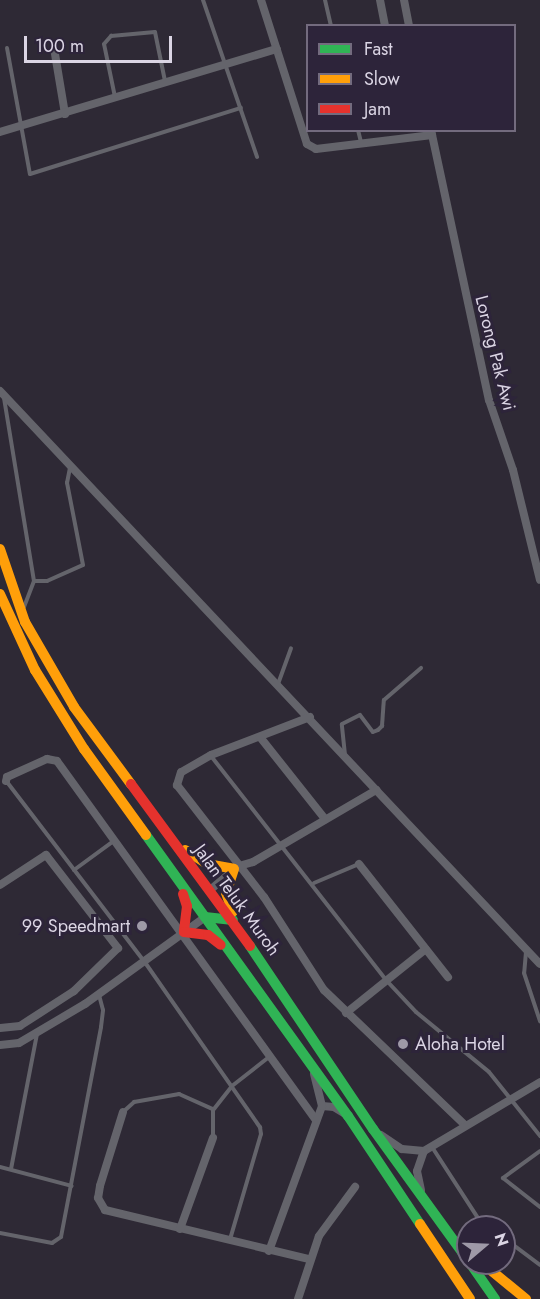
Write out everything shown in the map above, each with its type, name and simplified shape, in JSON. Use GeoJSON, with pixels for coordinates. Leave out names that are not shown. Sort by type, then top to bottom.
{"type":"FeatureCollection","features":[{"type":"Feature","properties":{"kind":"main road","name":"Jalan Teluk Muroh"},"geometry":{"type":"LineString","coordinates":[[0,549],[25,622],[74,707],[242,932],[373,1129],[456,1244]]}},
{"type":"Feature","properties":{"kind":"main road","name":"Jalan Teluk Muroh"},"geometry":{"type":"LineString","coordinates":[[0,594],[11,625],[58,709],[172,873],[348,1116],[470,1299]]}},
{"type":"Feature","properties":{"kind":"main road"},"geometry":{"type":"LineString","coordinates":[[175,843],[207,864],[236,867],[226,893],[242,932]]}},
{"type":"Feature","properties":{"kind":"main road"},"geometry":{"type":"LineString","coordinates":[[172,873],[186,901],[184,932],[214,938],[240,964]]}},
{"type":"Feature","properties":{"kind":"main road"},"geometry":{"type":"LineString","coordinates":[[184,889],[210,890],[205,916],[233,920]]}},
{"type":"Feature","properties":{"kind":"main road"},"geometry":{"type":"LineString","coordinates":[[452,1238],[456,1241]]}},
{"type":"Feature","properties":{"kind":"main road","name":"Jalan Teluk Muroh"},"geometry":{"type":"LineString","coordinates":[[478,1275],[495,1299]]}},
{"type":"Feature","properties":{"kind":"main road"},"geometry":{"type":"LineString","coordinates":[[497,1275],[526,1299]]}},
{"type":"Feature","properties":{"kind":"street"},"geometry":{"type":"LineString","coordinates":[[261,0],[307,144],[316,149],[407,134],[431,133]]}},
{"type":"Feature","properties":{"kind":"street"},"geometry":{"type":"LineString","coordinates":[[380,0],[385,24]]}},
{"type":"Feature","properties":{"kind":"street"},"geometry":{"type":"LineString","coordinates":[[404,0],[409,24]]}},
{"type":"Feature","properties":{"kind":"street"},"geometry":{"type":"LineString","coordinates":[[54,48],[65,114]]}},
{"type":"Feature","properties":{"kind":"street"},"geometry":{"type":"LineString","coordinates":[[0,132],[277,49]]}},
{"type":"Feature","properties":{"kind":"street","name":"Lorong Pak Awi"},"geometry":{"type":"LineString","coordinates":[[431,133],[489,400],[513,470],[540,580]]}},
{"type":"Feature","properties":{"kind":"street"},"geometry":{"type":"LineString","coordinates":[[2,393],[310,717],[540,964]]}},
{"type":"Feature","properties":{"kind":"street"},"geometry":{"type":"LineString","coordinates":[[310,717],[211,755],[181,772],[177,785],[324,990],[465,1125]]}},
{"type":"Feature","properties":{"kind":"street"},"geometry":{"type":"LineString","coordinates":[[260,737],[325,819]]}},
{"type":"Feature","properties":{"kind":"street"},"geometry":{"type":"LineString","coordinates":[[6,781],[7,777],[52,758],[184,932],[316,1120]]}},
{"type":"Feature","properties":{"kind":"street"},"geometry":{"type":"LineString","coordinates":[[210,890],[236,867],[253,862],[376,790]]}},
{"type":"Feature","properties":{"kind":"street"},"geometry":{"type":"LineString","coordinates":[[0,885],[46,855],[118,948],[74,991],[20,1026],[0,1028]]}},
{"type":"Feature","properties":{"kind":"street"},"geometry":{"type":"LineString","coordinates":[[359,864],[448,977]]}},
{"type":"Feature","properties":{"kind":"street"},"geometry":{"type":"LineString","coordinates":[[0,1045],[19,1043],[37,1034],[98,995],[205,916]]}},
{"type":"Feature","properties":{"kind":"street"},"geometry":{"type":"LineString","coordinates":[[346,1012],[426,949]]}},
{"type":"Feature","properties":{"kind":"street"},"geometry":{"type":"LineString","coordinates":[[269,1251],[322,1106],[309,1062]]}},
{"type":"Feature","properties":{"kind":"street"},"geometry":{"type":"LineString","coordinates":[[373,1129],[402,1149],[424,1151],[540,1082]]}},
{"type":"Feature","properties":{"kind":"street"},"geometry":{"type":"LineString","coordinates":[[322,1106],[334,1107],[348,1116]]}},
{"type":"Feature","properties":{"kind":"street"},"geometry":{"type":"LineString","coordinates":[[123,1112],[100,1186],[99,1205],[180,1229],[309,1259]]}},
{"type":"Feature","properties":{"kind":"street"},"geometry":{"type":"LineString","coordinates":[[180,1229],[213,1138]]}},
{"type":"Feature","properties":{"kind":"street"},"geometry":{"type":"LineString","coordinates":[[424,1151],[417,1171],[424,1200]]}},
{"type":"Feature","properties":{"kind":"street"},"geometry":{"type":"LineString","coordinates":[[298,1299],[309,1259],[319,1236],[355,1187]]}},
{"type":"Feature","properties":{"kind":"lane"},"geometry":{"type":"LineString","coordinates":[[203,0],[227,64],[257,157]]}},
{"type":"Feature","properties":{"kind":"lane"},"geometry":{"type":"LineString","coordinates":[[325,0],[331,24]]}},
{"type":"Feature","properties":{"kind":"lane"},"geometry":{"type":"LineString","coordinates":[[116,98],[104,44],[111,36],[155,32],[165,83]]}},
{"type":"Feature","properties":{"kind":"lane"},"geometry":{"type":"LineString","coordinates":[[7,48],[26,169],[36,175],[241,108]]}},
{"type":"Feature","properties":{"kind":"lane"},"geometry":{"type":"LineString","coordinates":[[359,132],[362,143]]}},
{"type":"Feature","properties":{"kind":"lane"},"geometry":{"type":"LineString","coordinates":[[2,393],[34,581],[25,600],[25,622]]}},
{"type":"Feature","properties":{"kind":"lane"},"geometry":{"type":"LineString","coordinates":[[34,581],[48,581],[82,565],[67,483],[70,464]]}},
{"type":"Feature","properties":{"kind":"lane"},"geometry":{"type":"LineString","coordinates":[[277,684],[291,648]]}},
{"type":"Feature","properties":{"kind":"lane"},"geometry":{"type":"LineString","coordinates":[[345,755],[342,724],[360,715],[373,732],[378,730],[382,726],[384,699],[421,668]]}},
{"type":"Feature","properties":{"kind":"lane"},"geometry":{"type":"LineString","coordinates":[[211,755],[314,883],[386,980],[416,1012],[489,1072],[540,1136]]}},
{"type":"Feature","properties":{"kind":"lane"},"geometry":{"type":"LineString","coordinates":[[6,781],[144,961],[232,1086],[261,1134],[230,1240]]}},
{"type":"Feature","properties":{"kind":"lane"},"geometry":{"type":"LineString","coordinates":[[74,870],[116,840]]}},
{"type":"Feature","properties":{"kind":"lane"},"geometry":{"type":"LineString","coordinates":[[314,883],[359,864]]}},
{"type":"Feature","properties":{"kind":"lane"},"geometry":{"type":"LineString","coordinates":[[526,949],[524,974],[540,1021]]}},
{"type":"Feature","properties":{"kind":"lane"},"geometry":{"type":"LineString","coordinates":[[0,1233],[57,1242],[72,1186],[101,1027],[103,1010],[98,995]]}},
{"type":"Feature","properties":{"kind":"lane"},"geometry":{"type":"LineString","coordinates":[[11,1169],[37,1034]]}},
{"type":"Feature","properties":{"kind":"lane"},"geometry":{"type":"LineString","coordinates":[[213,1138],[213,1109],[232,1086],[269,1056]]}},
{"type":"Feature","properties":{"kind":"lane"},"geometry":{"type":"LineString","coordinates":[[123,1112],[134,1102],[179,1094],[213,1109]]}},
{"type":"Feature","properties":{"kind":"lane"},"geometry":{"type":"LineString","coordinates":[[432,1146],[476,1215]]}},
{"type":"Feature","properties":{"kind":"lane"},"geometry":{"type":"LineString","coordinates":[[540,1151],[503,1178],[540,1207]]}},
{"type":"Feature","properties":{"kind":"lane"},"geometry":{"type":"LineString","coordinates":[[0,1167],[72,1186]]}},
{"type":"Feature","properties":{"kind":"lane"},"geometry":{"type":"LineString","coordinates":[[516,1247],[540,1265]]}},
{"type":"Feature","properties":{"kind":"traffic: fast"},"geometry":{"type":"LineString","coordinates":[[146,835],[348,1116],[420,1224]]}},
{"type":"Feature","properties":{"kind":"traffic: fast"},"geometry":{"type":"LineString","coordinates":[[205,917],[233,920]]}},
{"type":"Feature","properties":{"kind":"traffic: fast"},"geometry":{"type":"LineString","coordinates":[[250,946],[373,1129],[456,1243]]}},
{"type":"Feature","properties":{"kind":"traffic: fast"},"geometry":{"type":"LineString","coordinates":[[478,1275],[495,1299]]}},
{"type":"Feature","properties":{"kind":"traffic: slow"},"geometry":{"type":"LineString","coordinates":[[0,549],[25,622],[74,707],[131,784]]}},
{"type":"Feature","properties":{"kind":"traffic: slow"},"geometry":{"type":"LineString","coordinates":[[0,594],[35,670],[84,749],[146,835]]}},
{"type":"Feature","properties":{"kind":"traffic: slow"},"geometry":{"type":"LineString","coordinates":[[185,850],[207,864],[234,869],[226,893],[233,912]]}},
{"type":"Feature","properties":{"kind":"traffic: slow"},"geometry":{"type":"LineString","coordinates":[[420,1224],[470,1299]]}},
{"type":"Feature","properties":{"kind":"traffic: slow"},"geometry":{"type":"LineString","coordinates":[[497,1275],[526,1299]]}},
{"type":"Feature","properties":{"kind":"traffic: jam"},"geometry":{"type":"LineString","coordinates":[[131,784],[250,946]]}},
{"type":"Feature","properties":{"kind":"traffic: jam"},"geometry":{"type":"LineString","coordinates":[[183,894],[187,906],[184,932],[208,935],[221,945]]}},
{"type":"Feature","properties":{"kind":"place","name":"99 Speedmart"},"geometry":{"type":"Point","coordinates":[142,926]}},
{"type":"Feature","properties":{"kind":"place","name":"Aloha Hotel"},"geometry":{"type":"Point","coordinates":[403,1044]}}]}
